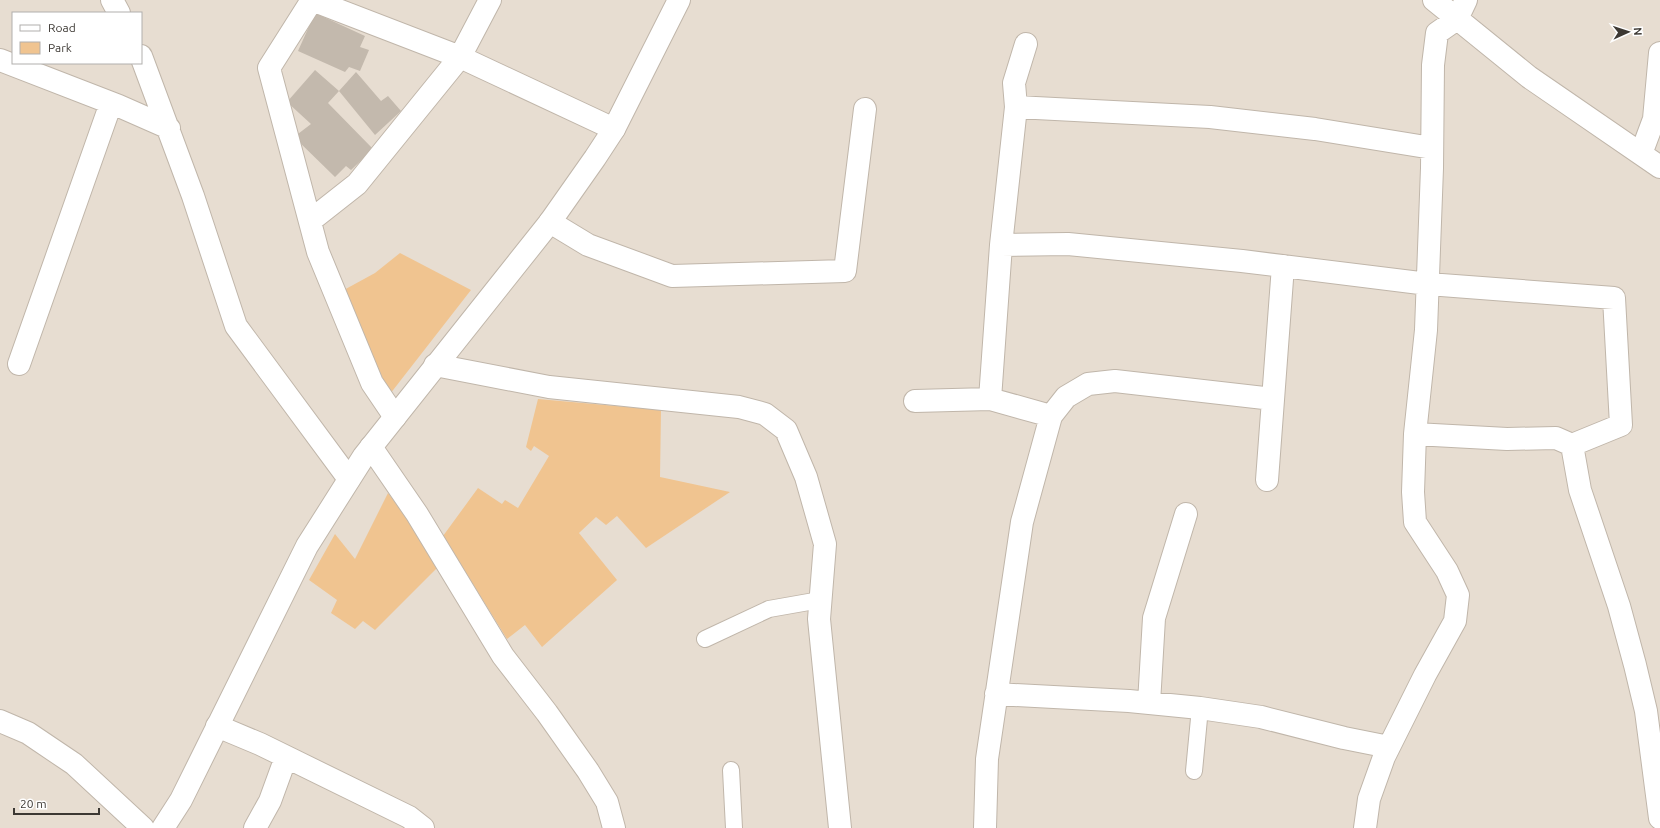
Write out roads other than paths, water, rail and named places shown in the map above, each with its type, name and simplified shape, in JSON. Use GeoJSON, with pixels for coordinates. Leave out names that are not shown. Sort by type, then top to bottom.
{"type":"FeatureCollection","features":[{"type":"Feature","properties":{"kind":"street"},"geometry":{"type":"LineString","coordinates":[[112,0],[118,12]]}},
{"type":"Feature","properties":{"kind":"street"},"geometry":{"type":"LineString","coordinates":[[395,417],[372,383],[318,252],[269,68],[312,0],[460,57],[614,129]]}},
{"type":"Feature","properties":{"kind":"street"},"geometry":{"type":"LineString","coordinates":[[310,221],[357,184],[460,57],[490,0]]}},
{"type":"Feature","properties":{"kind":"street"},"geometry":{"type":"LineString","coordinates":[[163,828],[181,800],[306,546],[349,478],[371,447],[550,222],[614,129],[679,0]]}},
{"type":"Feature","properties":{"kind":"street"},"geometry":{"type":"LineString","coordinates":[[1434,0],[1462,9],[1529,77],[1660,167]]}},
{"type":"Feature","properties":{"kind":"street"},"geometry":{"type":"LineString","coordinates":[[1365,828],[1369,799],[1389,746],[1425,675],[1455,621],[1458,595],[1447,571],[1415,522],[1413,492],[1415,434],[1426,330],[1433,65],[1438,33],[1462,9]]}},
{"type":"Feature","properties":{"kind":"street"},"geometry":{"type":"LineString","coordinates":[[990,399],[1000,245],[1016,106],[1014,83],[1026,44]]}},
{"type":"Feature","properties":{"kind":"street"},"geometry":{"type":"LineString","coordinates":[[1641,154],[1654,119],[1660,53]]}},
{"type":"Feature","properties":{"kind":"street"},"geometry":{"type":"LineString","coordinates":[[142,59],[169,128],[236,326],[349,478]]}},
{"type":"Feature","properties":{"kind":"street"},"geometry":{"type":"LineString","coordinates":[[0,60],[111,103],[169,128]]}},
{"type":"Feature","properties":{"kind":"street"},"geometry":{"type":"LineString","coordinates":[[19,364],[111,103]]}},
{"type":"Feature","properties":{"kind":"street"},"geometry":{"type":"LineString","coordinates":[[1016,106],[1210,117],[1315,129],[1432,148]]}},
{"type":"Feature","properties":{"kind":"street"},"geometry":{"type":"LineString","coordinates":[[550,222],[588,244],[672,276],[845,271],[865,109]]}},
{"type":"Feature","properties":{"kind":"street"},"geometry":{"type":"LineString","coordinates":[[1000,245],[1068,244],[1283,266],[1428,284],[1614,298],[1621,425],[1572,445],[1556,438],[1507,439],[1415,434]]}},
{"type":"Feature","properties":{"kind":"street"},"geometry":{"type":"LineString","coordinates":[[1267,480],[1283,266]]}},
{"type":"Feature","properties":{"kind":"street"},"geometry":{"type":"LineString","coordinates":[[435,365],[549,387],[739,407],[766,414],[786,430],[806,477],[825,544],[819,619],[840,828]]}},
{"type":"Feature","properties":{"kind":"street"},"geometry":{"type":"LineString","coordinates":[[985,828],[987,759],[1022,522],[1051,416],[1066,397],[1088,384],[1115,381],[1273,399]]}},
{"type":"Feature","properties":{"kind":"street"},"geometry":{"type":"LineString","coordinates":[[915,402],[990,399],[1051,416]]}},
{"type":"Feature","properties":{"kind":"street"},"geometry":{"type":"LineString","coordinates":[[1572,445],[1580,490],[1619,606],[1635,664],[1646,711],[1660,818]]}},
{"type":"Feature","properties":{"kind":"street"},"geometry":{"type":"LineString","coordinates":[[371,447],[417,514],[503,656],[548,713],[588,771],[607,802],[614,828]]}},
{"type":"Feature","properties":{"kind":"street"},"geometry":{"type":"LineString","coordinates":[[1149,703],[1154,618],[1186,514]]}},
{"type":"Feature","properties":{"kind":"street"},"geometry":{"type":"LineString","coordinates":[[996,694],[1149,703],[1200,708],[1261,717],[1344,738],[1389,746]]}},
{"type":"Feature","properties":{"kind":"street"},"geometry":{"type":"LineString","coordinates":[[0,721],[28,733],[74,764],[143,828]]}},
{"type":"Feature","properties":{"kind":"street"},"geometry":{"type":"LineString","coordinates":[[217,726],[286,757],[409,817],[423,828]]}},
{"type":"Feature","properties":{"kind":"street"},"geometry":{"type":"LineString","coordinates":[[255,828],[270,801],[286,757]]}},
{"type":"Feature","properties":{"kind":"lane"},"geometry":{"type":"LineString","coordinates":[[705,639],[769,609],[820,600]]}},
{"type":"Feature","properties":{"kind":"lane"},"geometry":{"type":"LineString","coordinates":[[1194,770],[1200,708]]}},
{"type":"Feature","properties":{"kind":"lane"},"geometry":{"type":"LineString","coordinates":[[731,770],[734,828]]}}]}
